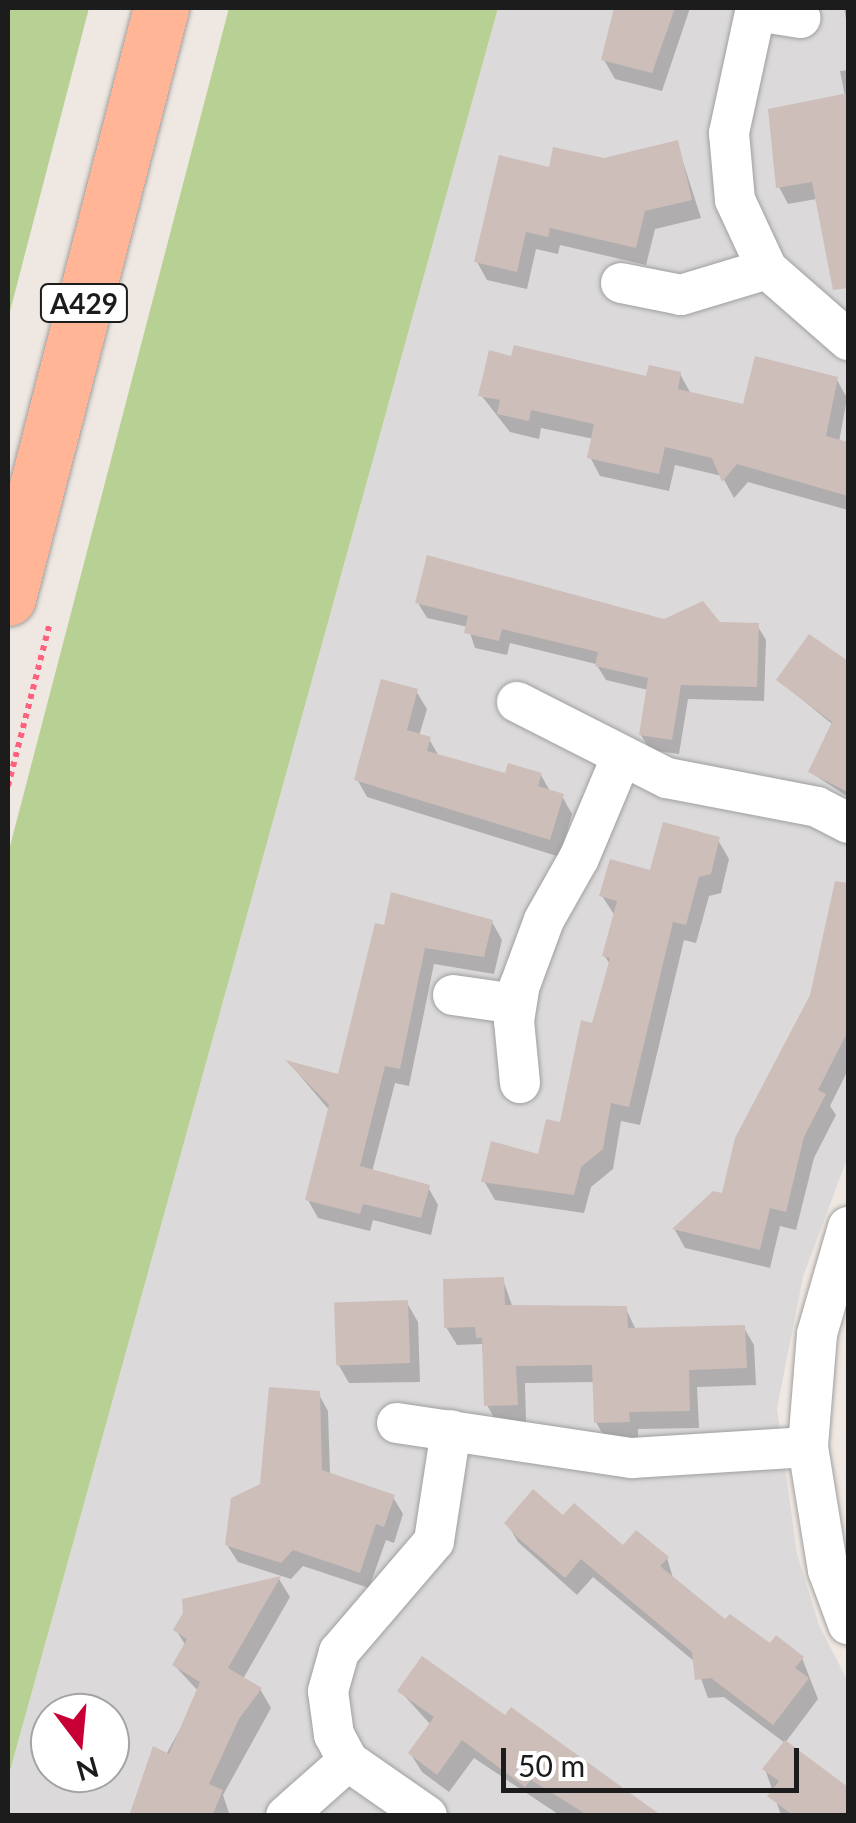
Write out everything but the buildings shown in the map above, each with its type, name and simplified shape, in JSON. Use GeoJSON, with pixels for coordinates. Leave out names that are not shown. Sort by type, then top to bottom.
{"type":"FeatureCollection","features":[{"type":"Feature","properties":{"kind":"main road","name":"A429"},"geometry":{"type":"LineString","coordinates":[[8,598],[161,8]]}},
{"type":"Feature","properties":{"kind":"street"},"geometry":{"type":"LineString","coordinates":[[800,18],[756,9],[733,102],[729,161],[735,200],[767,268],[848,340]]}},
{"type":"Feature","properties":{"kind":"street"},"geometry":{"type":"LineString","coordinates":[[621,283],[681,295],[767,268]]}},
{"type":"Feature","properties":{"kind":"street"},"geometry":{"type":"LineString","coordinates":[[517,702],[621,758],[694,786],[818,806],[848,824]]}},
{"type":"Feature","properties":{"kind":"street"},"geometry":{"type":"LineString","coordinates":[[520,1083],[516,1004],[544,920],[579,858],[621,758]]}},
{"type":"Feature","properties":{"kind":"street"},"geometry":{"type":"LineString","coordinates":[[453,995],[516,1004]]}},
{"type":"Feature","properties":{"kind":"street"},"geometry":{"type":"LineString","coordinates":[[848,1227],[817,1334],[808,1447],[828,1570],[848,1624]]}},
{"type":"Feature","properties":{"kind":"street"},"geometry":{"type":"LineString","coordinates":[[397,1423],[632,1458],[808,1447]]}},
{"type":"Feature","properties":{"kind":"street"},"geometry":{"type":"LineString","coordinates":[[427,1816],[348,1761],[329,1713],[330,1671],[339,1652],[434,1541],[451,1430]]}},
{"type":"Feature","properties":{"kind":"street"},"geometry":{"type":"LineString","coordinates":[[286,1816],[348,1761]]}},
{"type":"Feature","properties":{"kind":"shaded area"},"geometry":{"type":"Polygon","coordinates":[[[498,8],[848,8],[848,1156],[803,1277],[777,1408],[797,1554],[819,1625],[848,1682],[848,1815],[8,1816],[8,1778],[30,1699],[30,1793],[130,1793],[130,1693],[32,1693],[498,8]]]}},
{"type":"Feature","properties":{"kind":"green space"},"geometry":{"type":"Polygon","coordinates":[[[8,8],[89,8],[8,319],[8,8]]]}},
{"type":"Feature","properties":{"kind":"green space"},"geometry":{"type":"Polygon","coordinates":[[[229,8],[498,8],[8,1778],[8,854],[229,8]]]}}]}
